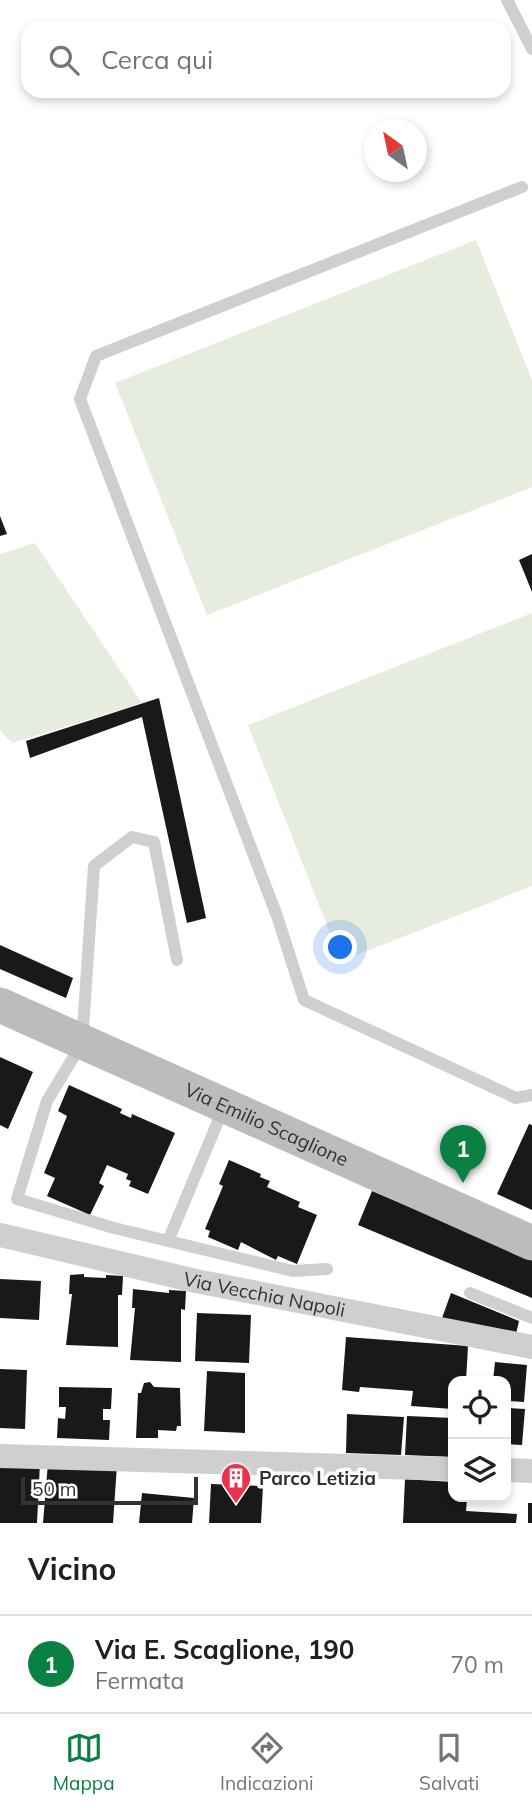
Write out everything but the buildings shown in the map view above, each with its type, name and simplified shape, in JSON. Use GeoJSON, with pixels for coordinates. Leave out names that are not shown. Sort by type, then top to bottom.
{"type":"FeatureCollection","features":[{"type":"Feature","properties":{"kind":"main road","name":"Via Emilio Scaglione"},"geometry":{"type":"LineString","coordinates":[[0,1005],[82,1044],[532,1243]]}},
{"type":"Feature","properties":{"kind":"street","name":"Via Vecchia Napoli"},"geometry":{"type":"LineString","coordinates":[[0,1235],[196,1281],[532,1347]]}},
{"type":"Feature","properties":{"kind":"street"},"geometry":{"type":"LineString","coordinates":[[0,1456],[448,1469]]}},
{"type":"Feature","properties":{"kind":"street"},"geometry":{"type":"LineString","coordinates":[[511,1470],[532,1471]]}},
{"type":"Feature","properties":{"kind":"lane"},"geometry":{"type":"LineString","coordinates":[[507,0],[532,49]]}},
{"type":"Feature","properties":{"kind":"lane"},"geometry":{"type":"LineString","coordinates":[[522,187],[96,356],[80,399],[277,916],[304,1000],[516,1098],[532,1095]]}},
{"type":"Feature","properties":{"kind":"lane"},"geometry":{"type":"LineString","coordinates":[[177,960],[154,842],[132,837],[94,866],[82,1044],[47,1101],[17,1199],[114,1228],[293,1271],[327,1269]]}},
{"type":"Feature","properties":{"kind":"lane"},"geometry":{"type":"LineString","coordinates":[[168,1241],[224,1107]]}},
{"type":"Feature","properties":{"kind":"lane"},"geometry":{"type":"LineString","coordinates":[[470,1293],[532,1318]]}},
{"type":"Feature","properties":{"kind":"shaded area"},"geometry":{"type":"Polygon","coordinates":[[[476,240],[532,380],[532,487],[207,615],[115,383],[476,240]]]}},
{"type":"Feature","properties":{"kind":"shaded area"},"geometry":{"type":"Polygon","coordinates":[[[35,543],[142,703],[12,743],[0,730],[0,554],[35,543]]]}},
{"type":"Feature","properties":{"kind":"shaded area"},"geometry":{"type":"Polygon","coordinates":[[[532,613],[532,886],[341,961],[248,725],[532,613]]]}},
{"type":"Feature","properties":{"kind":"place","name":"Via E. Scaglione, 190"},"geometry":{"type":"Point","coordinates":[463,1183]}},
{"type":"Feature","properties":{"kind":"place","name":"Parco Letizia"},"geometry":{"type":"Point","coordinates":[236,1505]}}]}
